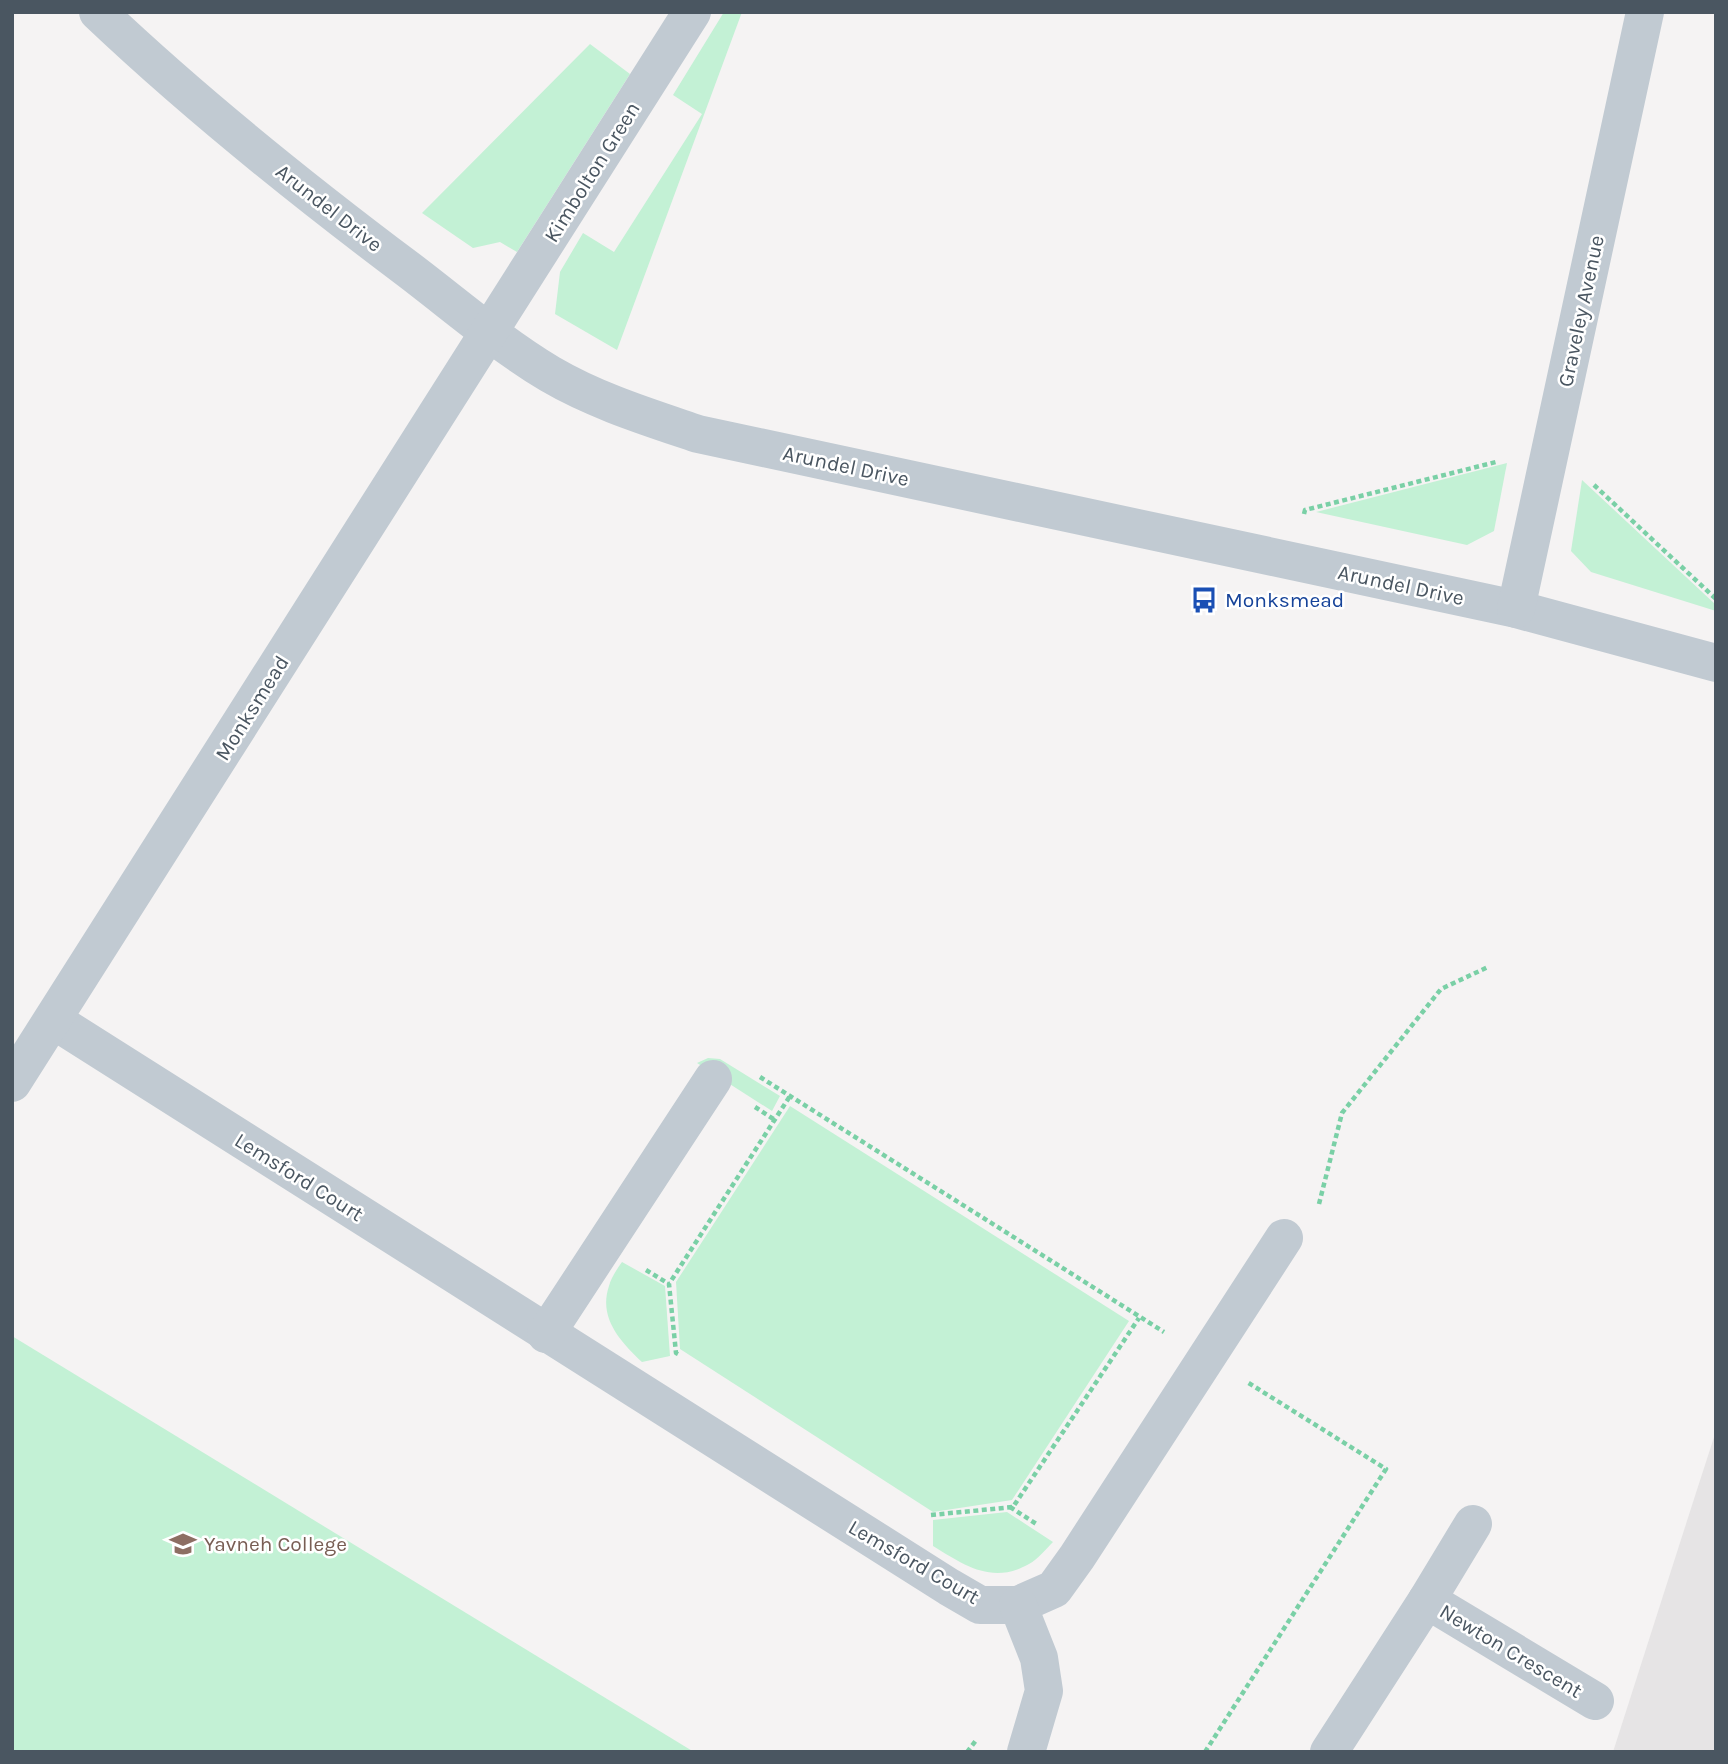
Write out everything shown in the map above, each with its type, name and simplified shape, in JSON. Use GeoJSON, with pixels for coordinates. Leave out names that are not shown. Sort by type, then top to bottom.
{"type":"FeatureCollection","features":[{"type":"Feature","properties":{"kind":"street","name":"Arundel Drive"},"geometry":{"type":"LineString","coordinates":[[98,12],[153,65],[321,204],[550,374],[618,407],[698,434],[1516,609],[1716,663]]}},
{"type":"Feature","properties":{"kind":"street","name":"Kimbolton Green"},"geometry":{"type":"LineString","coordinates":[[491,332],[692,12]]}},
{"type":"Feature","properties":{"kind":"street","name":"Graveley Avenue"},"geometry":{"type":"LineString","coordinates":[[1516,609],[1645,12]]}},
{"type":"Feature","properties":{"kind":"street","name":"Monksmead"},"geometry":{"type":"LineString","coordinates":[[12,1083],[491,332]]}},
{"type":"Feature","properties":{"kind":"street","name":"Lemsford Court"},"geometry":{"type":"LineString","coordinates":[[53,1020],[546,1334],[980,1605],[1018,1605],[1054,1589],[1284,1238]]}},
{"type":"Feature","properties":{"kind":"street"},"geometry":{"type":"LineString","coordinates":[[546,1334],[713,1079]]}},
{"type":"Feature","properties":{"kind":"street","name":"Newton Crescent"},"geometry":{"type":"LineString","coordinates":[[1329,1752],[1473,1524]]}},
{"type":"Feature","properties":{"kind":"street","name":"Newton Crescent"},"geometry":{"type":"LineString","coordinates":[[1427,1600],[1595,1701]]}},
{"type":"Feature","properties":{"kind":"street"},"geometry":{"type":"LineString","coordinates":[[1018,1605],[1039,1658],[1044,1691],[1026,1752]]}},
{"type":"Feature","properties":{"kind":"path"},"geometry":{"type":"LineString","coordinates":[[1284,1238],[1313,1226],[1342,1113],[1441,989],[1488,967]]}},
{"type":"Feature","properties":{"kind":"path"},"geometry":{"type":"LineString","coordinates":[[758,1076],[1139,1318],[1207,1357],[1386,1469],[1205,1752]]}},
{"type":"Feature","properties":{"kind":"path"},"geometry":{"type":"LineString","coordinates":[[687,1360],[676,1353],[669,1284],[790,1096]]}},
{"type":"Feature","properties":{"kind":"path"},"geometry":{"type":"LineString","coordinates":[[921,1508],[932,1516],[1013,1507],[1139,1318]]}},
{"type":"Feature","properties":{"kind":"shaded area"},"geometry":{"type":"Polygon","coordinates":[[[1716,1431],[1716,1752],[1613,1752],[1694,1499],[1716,1431]]]}},
{"type":"Feature","properties":{"kind":"green space"},"geometry":{"type":"Polygon","coordinates":[[[724,12],[742,12],[617,350],[555,314],[560,272],[583,233],[614,252],[702,114],[673,95],[724,12]]]}},
{"type":"Feature","properties":{"kind":"green space"},"geometry":{"type":"Polygon","coordinates":[[[590,44],[630,74],[517,252],[500,242],[473,248],[422,213],[590,44]]]}},
{"type":"Feature","properties":{"kind":"green space"},"geometry":{"type":"Polygon","coordinates":[[[1507,463],[1494,531],[1467,545],[1316,512],[1507,463]]]}},
{"type":"Feature","properties":{"kind":"green space"},"geometry":{"type":"Polygon","coordinates":[[[1582,480],[1716,605],[1716,611],[1591,572],[1571,551],[1582,480]]]}},
{"type":"Feature","properties":{"kind":"green space"},"geometry":{"type":"Polygon","coordinates":[[[708,1058],[720,1059],[780,1096],[772,1111],[697,1063],[708,1058]]]}},
{"type":"Feature","properties":{"kind":"green space"},"geometry":{"type":"Polygon","coordinates":[[[790,1106],[1129,1321],[1012,1500],[933,1512],[680,1349],[676,1282],[790,1106]]]}},
{"type":"Feature","properties":{"kind":"green space"},"geometry":{"type":"Polygon","coordinates":[[[622,1262],[665,1286],[670,1356],[642,1362],[619,1338],[609,1319],[606,1298],[611,1280],[622,1262]]]}},
{"type":"Feature","properties":{"kind":"green space","name":"Yavneh College"},"geometry":{"type":"Polygon","coordinates":[[[12,1336],[694,1752],[12,1752],[12,1336]]]}},
{"type":"Feature","properties":{"kind":"green space"},"geometry":{"type":"Polygon","coordinates":[[[1007,1512],[1053,1542],[1039,1557],[1016,1570],[991,1573],[979,1570],[933,1546],[933,1520],[1007,1512]]]}},
{"type":"Feature","properties":{"kind":"place","name":"Monksmead"},"geometry":{"type":"Point","coordinates":[1204,600]}},
{"type":"Feature","properties":{"kind":"place","name":"Yavneh College"},"geometry":{"type":"Point","coordinates":[183,1544]}}]}
